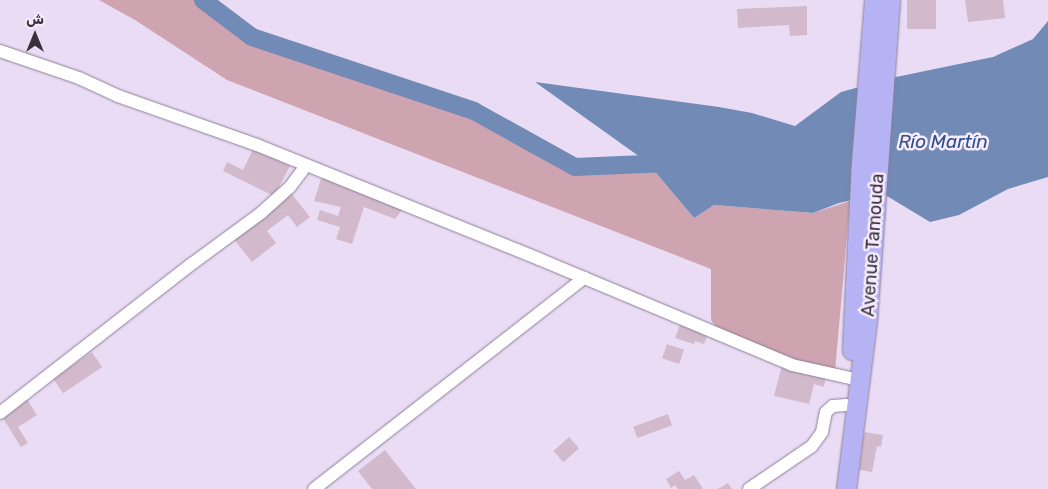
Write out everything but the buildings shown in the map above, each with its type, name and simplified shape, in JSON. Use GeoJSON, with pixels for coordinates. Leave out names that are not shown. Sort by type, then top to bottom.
{"type":"FeatureCollection","features":[{"type":"Feature","properties":{"kind":"highway","name":"Avenue Tamouda"},"geometry":{"type":"LineString","coordinates":[[836,489],[864,252],[882,8]]}},
{"type":"Feature","properties":{"kind":"highway","name":"Avenue Tamouda"},"geometry":{"type":"LineString","coordinates":[[846,489],[860,386],[864,252]]}},
{"type":"Feature","properties":{"kind":"lane"},"geometry":{"type":"LineString","coordinates":[[0,51],[79,78],[118,96],[226,134],[584,278],[792,365],[850,378]]}},
{"type":"Feature","properties":{"kind":"lane"},"geometry":{"type":"LineString","coordinates":[[0,413],[193,263],[261,213],[290,187],[306,166]]}},
{"type":"Feature","properties":{"kind":"lane"},"geometry":{"type":"LineString","coordinates":[[314,489],[584,278]]}},
{"type":"Feature","properties":{"kind":"lane"},"geometry":{"type":"LineString","coordinates":[[749,489],[812,446],[822,432],[826,412],[833,406],[846,405]]}},
{"type":"Feature","properties":{"kind":"shaded area"},"geometry":{"type":"Polygon","coordinates":[[[99,0],[203,0],[252,37],[474,111],[575,167],[647,162],[694,218],[714,205],[813,213],[850,201],[835,372],[723,337],[711,320],[711,269],[227,80],[135,20],[99,0]]]}},
{"type":"Feature","properties":{"kind":"water","name":"Río Martín"},"geometry":{"type":"Polygon","coordinates":[[[1048,21],[1048,177],[1008,189],[959,215],[930,222],[882,193],[839,203],[813,213],[714,205],[694,218],[647,162],[535,82],[719,107],[752,113],[795,126],[841,92],[896,77],[993,57],[1033,39],[1048,21]]]}},
{"type":"Feature","properties":{"kind":"waterway"},"geometry":{"type":"LineString","coordinates":[[203,0],[252,37],[474,111],[575,167],[669,163]]}}]}
